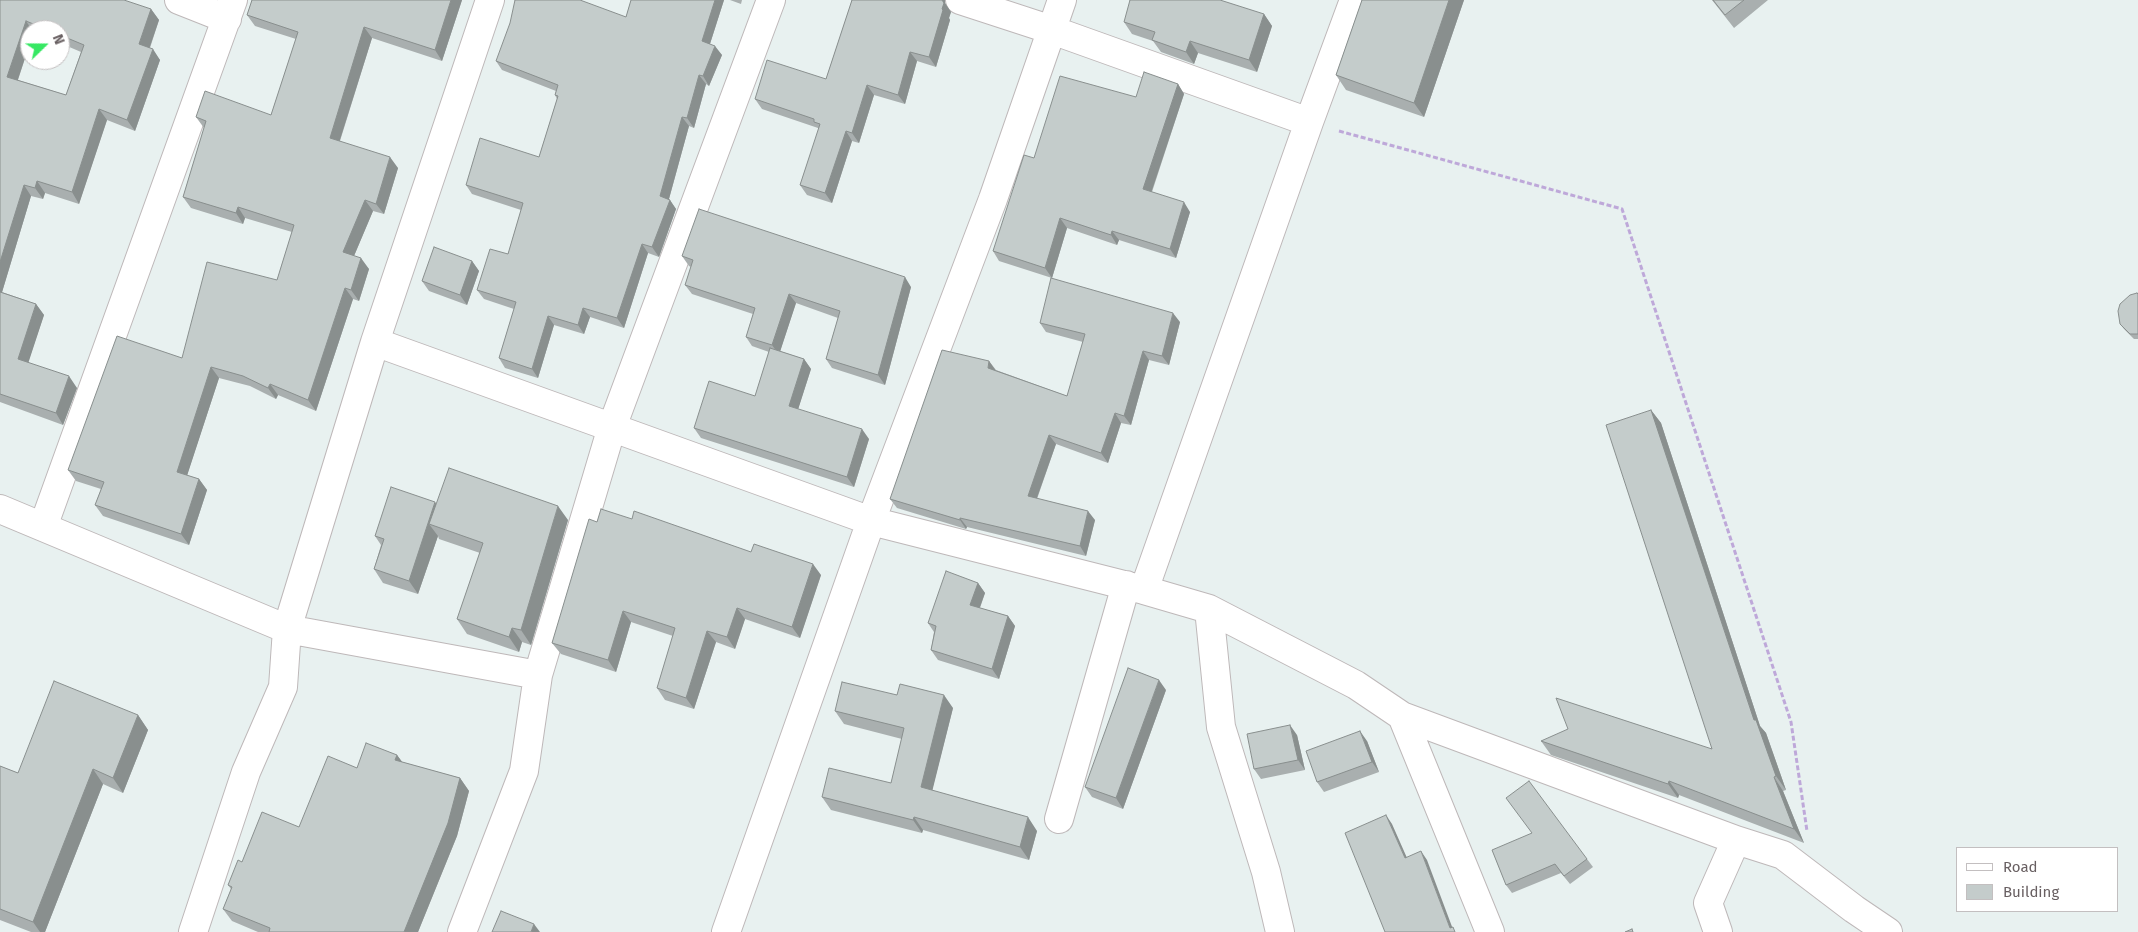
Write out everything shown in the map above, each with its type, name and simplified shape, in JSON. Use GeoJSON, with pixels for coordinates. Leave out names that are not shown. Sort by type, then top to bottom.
{"type":"FeatureCollection","features":[{"type":"Feature","properties":{"kind":"street"},"geometry":{"type":"LineString","coordinates":[[43,527],[230,9],[179,0]]}},
{"type":"Feature","properties":{"kind":"street"},"geometry":{"type":"LineString","coordinates":[[193,932],[246,772],[283,687],[287,629],[375,342],[490,0]]}},
{"type":"Feature","properties":{"kind":"street"},"geometry":{"type":"LineString","coordinates":[[462,932],[524,770],[538,675],[612,427],[771,0]]}},
{"type":"Feature","properties":{"kind":"street"},"geometry":{"type":"LineString","coordinates":[[960,0],[1052,30],[1308,122]]}},
{"type":"Feature","properties":{"kind":"street"},"geometry":{"type":"LineString","coordinates":[[726,932],[871,521],[993,199],[1062,0]]}},
{"type":"Feature","properties":{"kind":"street"},"geometry":{"type":"LineString","coordinates":[[1059,819],[1135,587],[1354,0]]}},
{"type":"Feature","properties":{"kind":"street"},"geometry":{"type":"LineString","coordinates":[[375,342],[871,521],[1135,587],[1209,609],[1356,685],[1402,716],[1736,840],[1783,854],[1814,879],[1888,932]]}},
{"type":"Feature","properties":{"kind":"street"},"geometry":{"type":"LineString","coordinates":[[0,509],[287,629],[538,675]]}},
{"type":"Feature","properties":{"kind":"street"},"geometry":{"type":"LineString","coordinates":[[1209,609],[1221,726],[1266,872],[1280,932]]}},
{"type":"Feature","properties":{"kind":"street"},"geometry":{"type":"LineString","coordinates":[[1402,716],[1490,932]]}},
{"type":"Feature","properties":{"kind":"street"},"geometry":{"type":"LineString","coordinates":[[1718,932],[1708,903],[1736,840]]}},
{"type":"Feature","properties":{"kind":"path"},"geometry":{"type":"LineString","coordinates":[[1308,122],[1622,209],[1791,722],[1814,879]]}},
{"type":"Feature","properties":{"kind":"building"},"geometry":{"type":"Polygon","coordinates":[[[0,0],[124,0],[151,9],[139,44],[153,49],[127,120],[99,109],[72,192],[37,181],[35,188],[24,185],[0,262],[0,0]]]}},
{"type":"Feature","properties":{"kind":"building"},"geometry":{"type":"Polygon","coordinates":[[[252,0],[451,0],[435,50],[364,27],[330,138],[390,157],[376,204],[365,200],[343,252],[361,258],[351,290],[345,288],[308,400],[270,384],[268,388],[243,376],[211,367],[177,472],[199,479],[181,534],[95,505],[104,482],[68,470],[117,336],[182,358],[207,262],[277,280],[294,225],[238,207],[236,213],[183,197],[206,121],[196,117],[205,91],[271,115],[298,32],[247,15],[252,0]]]}},
{"type":"Feature","properties":{"kind":"building"},"geometry":{"type":"Polygon","coordinates":[[[515,0],[580,0],[626,17],[631,0],[715,0],[702,41],[715,46],[703,76],[699,75],[687,118],[682,117],[660,196],[670,200],[652,247],[642,244],[617,318],[583,308],[578,325],[548,316],[532,369],[499,358],[516,302],[477,290],[490,249],[508,254],[523,203],[466,185],[480,138],[539,157],[558,96],[555,95],[558,85],[496,61],[510,23],[515,0]]]}},
{"type":"Feature","properties":{"kind":"building"},"geometry":{"type":"Polygon","coordinates":[[[852,0],[942,0],[944,3],[929,57],[910,52],[898,95],[867,85],[852,133],[846,131],[825,193],[800,185],[820,124],[814,122],[814,119],[755,99],[767,60],[826,79],[852,0]]]}},
{"type":"Feature","properties":{"kind":"building"},"geometry":{"type":"Polygon","coordinates":[[[1130,0],[1220,0],[1264,14],[1249,60],[1190,41],[1186,52],[1152,40],[1155,32],[1124,22],[1130,0]]]}},
{"type":"Feature","properties":{"kind":"building"},"geometry":{"type":"Polygon","coordinates":[[[1362,0],[1449,0],[1414,103],[1336,75],[1362,0]]]}},
{"type":"Feature","properties":{"kind":"building"},"geometry":{"type":"Polygon","coordinates":[[[1713,0],[1744,0],[1725,15],[1713,0]]]}},
{"type":"Feature","properties":{"kind":"building"},"geometry":{"type":"Polygon","coordinates":[[[1144,72],[1178,84],[1143,189],[1184,202],[1170,249],[1112,231],[1111,235],[1060,218],[1045,268],[993,251],[1024,155],[1034,158],[1060,76],[1136,97],[1144,72]]]}},
{"type":"Feature","properties":{"kind":"building"},"geometry":{"type":"Polygon","coordinates":[[[699,209],[905,277],[878,375],[826,359],[840,311],[789,294],[772,345],[746,337],[755,308],[685,285],[693,260],[682,256],[699,209]]]}},
{"type":"Feature","properties":{"kind":"building"},"geometry":{"type":"Polygon","coordinates":[[[434,247],[472,261],[460,295],[422,281],[434,247]]]}},
{"type":"Feature","properties":{"kind":"building"},"geometry":{"type":"Polygon","coordinates":[[[1051,278],[1173,313],[1162,356],[1143,351],[1124,416],[1115,413],[1101,453],[1049,435],[1028,496],[1088,511],[1080,546],[960,518],[960,520],[890,499],[942,350],[989,361],[988,368],[1067,396],[1085,334],[1040,323],[1051,278]]]}},
{"type":"Feature","properties":{"kind":"building"},"geometry":{"type":"Polygon","coordinates":[[[0,292],[36,304],[18,359],[69,376],[56,413],[0,394],[0,292]]]}},
{"type":"Feature","properties":{"kind":"building"},"geometry":{"type":"Polygon","coordinates":[[[2137,293],[2138,334],[2130,334],[2120,324],[2118,311],[2120,304],[2130,295],[2137,293]]]}},
{"type":"Feature","properties":{"kind":"building"},"geometry":{"type":"Polygon","coordinates":[[[770,348],[804,359],[789,406],[862,429],[847,477],[694,428],[709,381],[755,396],[770,348]]]}},
{"type":"Feature","properties":{"kind":"building"},"geometry":{"type":"Polygon","coordinates":[[[1651,410],[1754,720],[1756,720],[1776,776],[1774,777],[1794,829],[1669,781],[1668,784],[1541,741],[1568,729],[1556,698],[1712,749],[1606,425],[1651,410]]]}},
{"type":"Feature","properties":{"kind":"building"},"geometry":{"type":"Polygon","coordinates":[[[449,468],[558,506],[521,630],[512,628],[509,637],[457,619],[483,543],[429,524],[449,468]]]}},
{"type":"Feature","properties":{"kind":"building"},"geometry":{"type":"Polygon","coordinates":[[[391,487],[435,502],[409,581],[374,569],[384,539],[375,536],[391,487]]]}},
{"type":"Feature","properties":{"kind":"building"},"geometry":{"type":"Polygon","coordinates":[[[601,509],[632,519],[634,511],[751,552],[754,544],[813,564],[792,627],[737,608],[727,637],[707,631],[686,698],[657,688],[675,628],[623,611],[608,660],[552,643],[589,519],[597,522],[601,509]]]}},
{"type":"Feature","properties":{"kind":"building"},"geometry":{"type":"Polygon","coordinates":[[[946,571],[978,583],[970,605],[1008,616],[992,669],[931,650],[936,626],[928,623],[946,571]]]}},
{"type":"Feature","properties":{"kind":"building"},"geometry":{"type":"Polygon","coordinates":[[[1128,668],[1159,680],[1116,798],[1085,787],[1128,668]]]}},
{"type":"Feature","properties":{"kind":"building"},"geometry":{"type":"Polygon","coordinates":[[[54,681],[138,715],[113,778],[93,769],[33,922],[0,909],[0,766],[18,773],[54,681]]]}},
{"type":"Feature","properties":{"kind":"building"},"geometry":{"type":"Polygon","coordinates":[[[842,682],[897,695],[900,684],[944,695],[921,787],[1028,817],[1020,847],[914,817],[913,820],[822,797],[829,768],[891,783],[904,728],[835,711],[842,682]]]}},
{"type":"Feature","properties":{"kind":"building"},"geometry":{"type":"Polygon","coordinates":[[[1290,725],[1298,760],[1254,769],[1247,734],[1290,725]]]}},
{"type":"Feature","properties":{"kind":"building"},"geometry":{"type":"Polygon","coordinates":[[[1360,731],[1372,762],[1317,782],[1306,751],[1360,731]]]}},
{"type":"Feature","properties":{"kind":"building"},"geometry":{"type":"Polygon","coordinates":[[[366,743],[397,755],[395,760],[460,778],[448,823],[404,932],[269,932],[270,928],[223,909],[232,887],[228,885],[238,860],[242,862],[262,812],[299,827],[328,756],[357,768],[366,743]]]}},
{"type":"Feature","properties":{"kind":"building"},"geometry":{"type":"Polygon","coordinates":[[[1529,781],[1587,859],[1564,876],[1555,864],[1506,885],[1492,850],[1532,833],[1506,798],[1529,781]]]}},
{"type":"Feature","properties":{"kind":"building"},"geometry":{"type":"Polygon","coordinates":[[[1386,815],[1405,858],[1421,851],[1450,928],[1453,927],[1455,932],[1385,932],[1345,833],[1386,815]]]}},
{"type":"Feature","properties":{"kind":"building"},"geometry":{"type":"Polygon","coordinates":[[[501,911],[534,924],[531,932],[492,932],[501,911]]]}}]}
